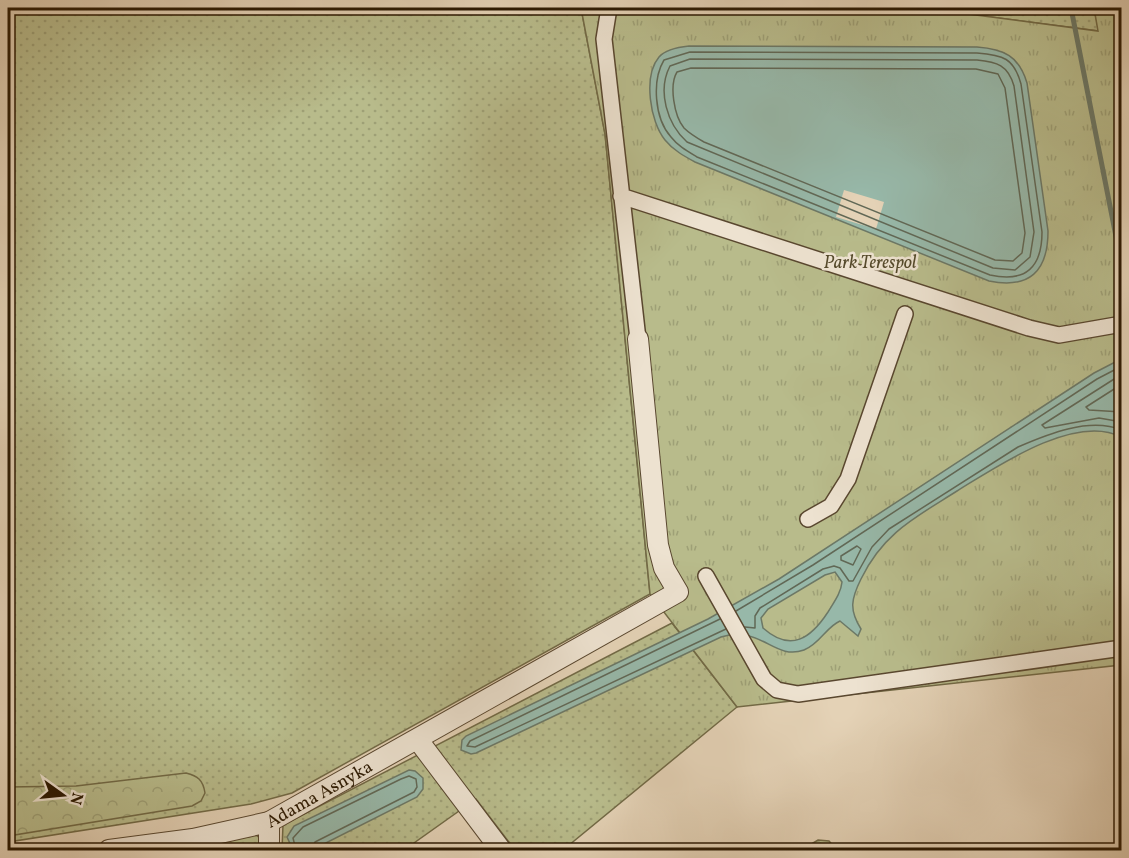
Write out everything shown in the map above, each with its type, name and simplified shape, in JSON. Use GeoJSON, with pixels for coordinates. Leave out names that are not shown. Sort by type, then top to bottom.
{"type":"FeatureCollection","features":[{"type":"Feature","properties":{"kind":"street"},"geometry":{"type":"LineString","coordinates":[[609,8],[604,39],[638,339]]}},
{"type":"Feature","properties":{"kind":"street"},"geometry":{"type":"LineString","coordinates":[[621,196],[1039,330],[1059,335],[1122,324]]}},
{"type":"Feature","properties":{"kind":"street"},"geometry":{"type":"LineString","coordinates":[[808,519],[831,506],[848,479],[905,314]]}},
{"type":"Feature","properties":{"kind":"street","name":"Adama Asnyka"},"geometry":{"type":"LineString","coordinates":[[109,850],[193,839],[269,822],[678,592],[664,568],[658,545],[638,339]]}},
{"type":"Feature","properties":{"kind":"street"},"geometry":{"type":"LineString","coordinates":[[705,576],[764,679],[777,690],[798,694],[1122,648]]}},
{"type":"Feature","properties":{"kind":"street"},"geometry":{"type":"LineString","coordinates":[[418,740],[501,850]]}},
{"type":"Feature","properties":{"kind":"street"},"geometry":{"type":"LineString","coordinates":[[269,822],[269,850]]}},
{"type":"Feature","properties":{"kind":"green space"},"geometry":{"type":"Polygon","coordinates":[[[8,8],[581,8],[605,134],[650,594],[292,793],[251,804],[8,842],[8,8]]]}},
{"type":"Feature","properties":{"kind":"green space","name":"Park Terespol"},"geometry":{"type":"Polygon","coordinates":[[[581,8],[922,8],[1098,31],[1094,8],[1121,8],[1121,665],[737,707],[650,594],[605,134],[581,8]]]}},
{"type":"Feature","properties":{"kind":"green space"},"geometry":{"type":"Polygon","coordinates":[[[922,8],[1094,8],[1099,31],[922,8]]]}},
{"type":"Feature","properties":{"kind":"green space"},"geometry":{"type":"Polygon","coordinates":[[[672,623],[737,707],[563,850],[515,850],[476,799],[404,850],[282,850],[283,825],[672,623]]]}},
{"type":"Feature","properties":{"kind":"green space"},"geometry":{"type":"Polygon","coordinates":[[[186,773],[199,779],[205,793],[201,801],[192,806],[8,836],[8,787],[76,786],[186,773]]]}},
{"type":"Feature","properties":{"kind":"green space"},"geometry":{"type":"Polygon","coordinates":[[[255,834],[263,841],[263,850],[166,850],[255,834]]]}},
{"type":"Feature","properties":{"kind":"green space"},"geometry":{"type":"Polygon","coordinates":[[[818,840],[829,841],[837,850],[801,850],[818,840]]]}},
{"type":"Feature","properties":{"kind":"water"},"geometry":{"type":"Polygon","coordinates":[[[689,46],[977,47],[1003,52],[1020,66],[1027,83],[1048,231],[1047,245],[1040,267],[1025,280],[1003,283],[989,281],[695,162],[675,150],[668,144],[655,122],[650,99],[651,75],[654,65],[662,54],[669,50],[689,46]]]}},
{"type":"Feature","properties":{"kind":"water"},"geometry":{"type":"Polygon","coordinates":[[[1121,359],[1121,437],[1102,431],[1081,432],[1036,446],[993,469],[902,528],[890,538],[870,563],[858,586],[853,599],[853,610],[861,629],[858,636],[840,621],[810,647],[794,652],[775,648],[747,636],[721,637],[476,753],[471,754],[461,750],[462,740],[466,736],[708,619],[779,579],[1094,373],[1121,359]],[[835,572],[825,575],[768,609],[761,618],[763,628],[783,640],[791,641],[807,635],[815,629],[828,612],[839,594],[842,582],[835,572]]]}},
{"type":"Feature","properties":{"kind":"water"},"geometry":{"type":"Polygon","coordinates":[[[409,770],[415,771],[423,778],[423,789],[417,797],[312,850],[293,850],[287,837],[294,826],[409,770]]]}},
{"type":"Feature","properties":{"kind":"water"},"geometry":{"type":"Polygon","coordinates":[[[246,847],[257,850],[186,850],[246,847]]]}},
{"type":"Feature","properties":{"kind":"pier"},"geometry":{"type":"Polygon","coordinates":[[[844,190],[884,202],[876,229],[836,217],[844,190]]]}},
{"type":"Feature","properties":{"kind":"waterway"},"geometry":{"type":"LineString","coordinates":[[1071,8],[1122,267]]}}]}
